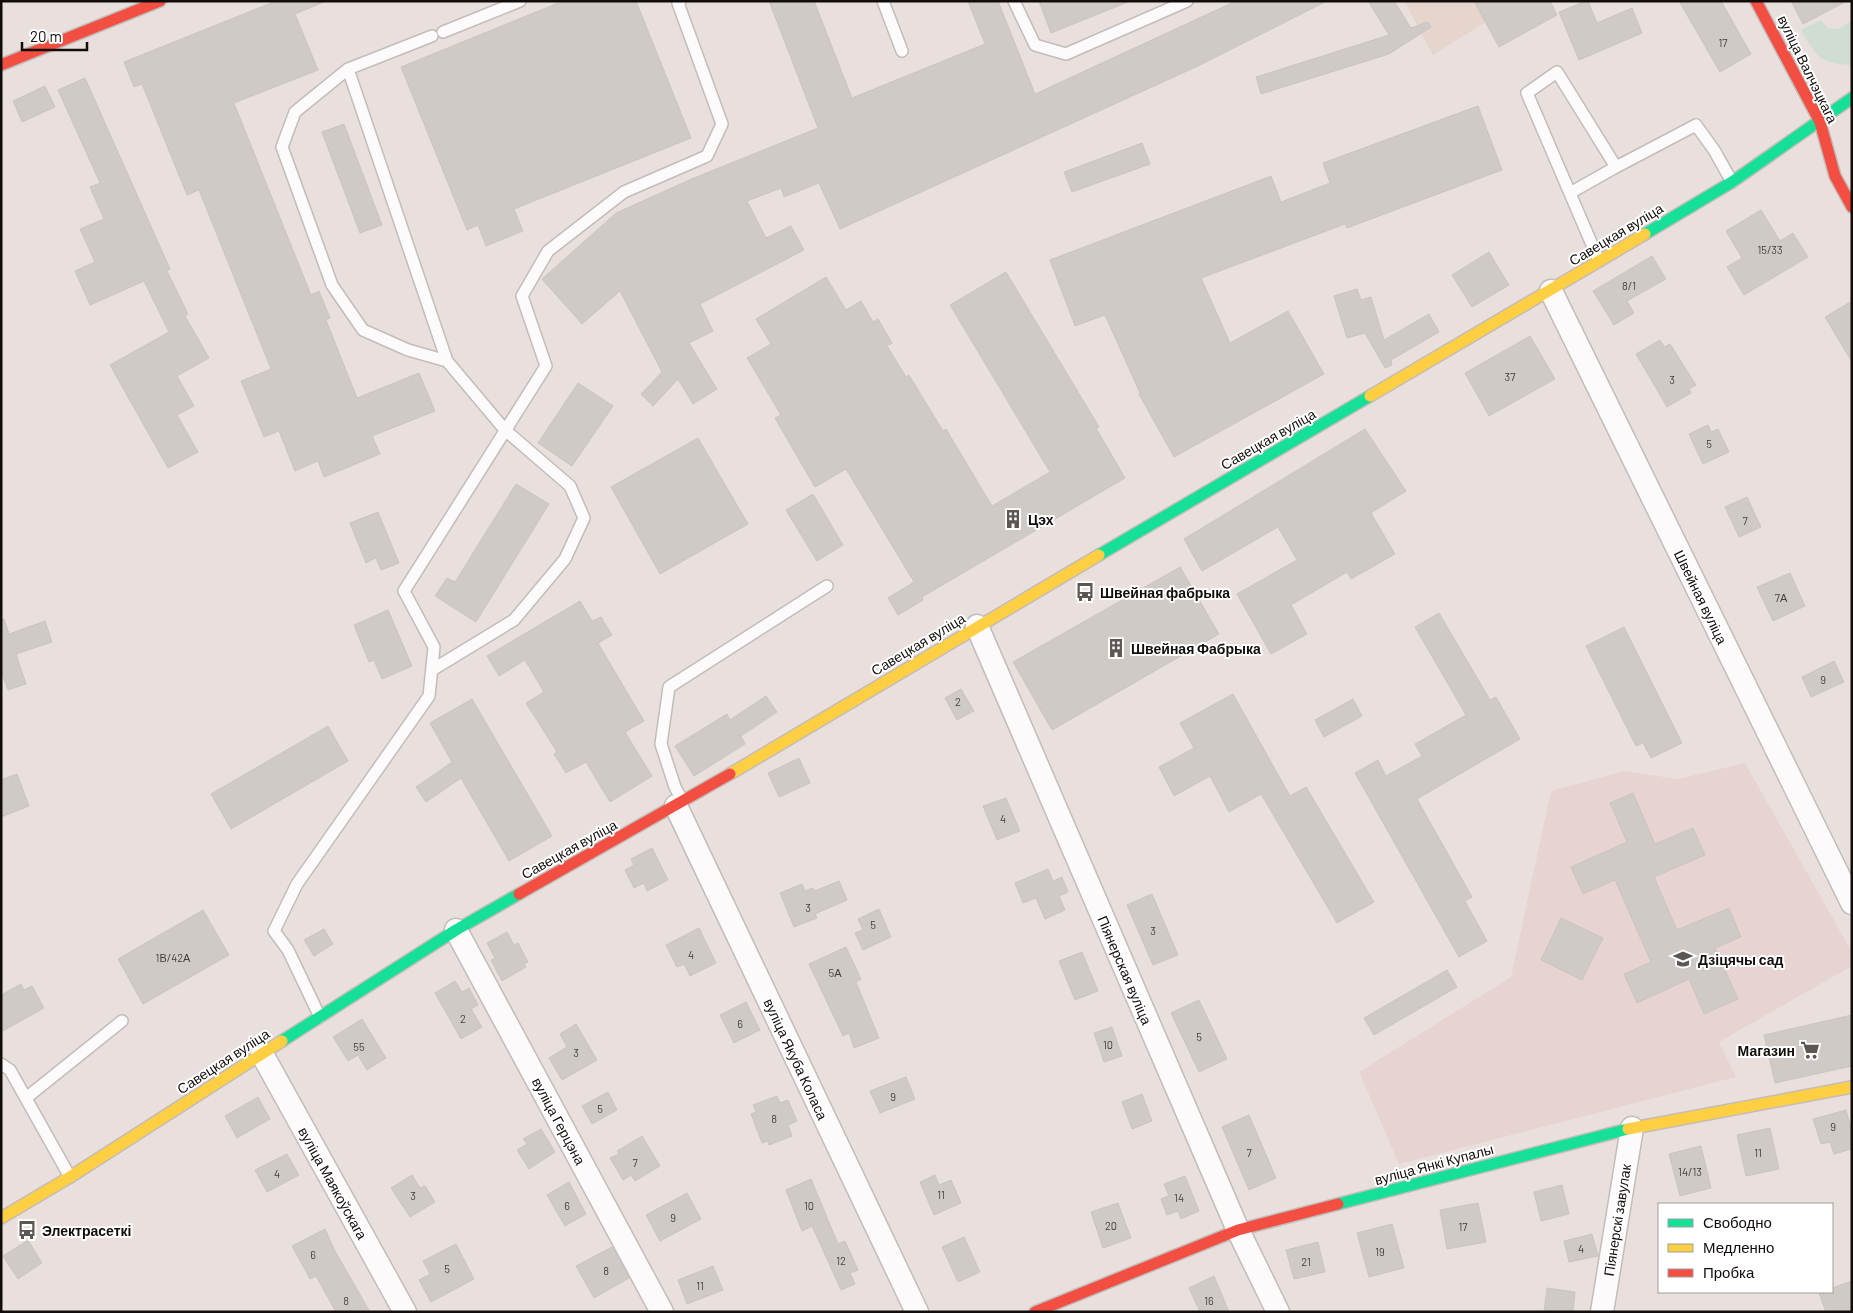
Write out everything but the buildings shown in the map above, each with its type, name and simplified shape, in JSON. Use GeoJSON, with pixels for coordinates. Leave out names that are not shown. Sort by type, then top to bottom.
{"type":"FeatureCollection","features":[{"type":"Feature","properties":{"kind":"street"},"geometry":{"type":"LineString","coordinates":[[1,65],[160,1]]}},
{"type":"Feature","properties":{"kind":"street","name":"вуліца Валчэцкага"},"geometry":{"type":"LineString","coordinates":[[1756,1],[1820,122],[1835,176],[1852,207]]}},
{"type":"Feature","properties":{"kind":"street","name":"Савецкая вуліца"},"geometry":{"type":"LineString","coordinates":[[1,1218],[70,1177],[456,930],[680,804],[977,626],[1551,292],[1599,261],[1732,182],[1852,98]]}},
{"type":"Feature","properties":{"kind":"street","name":"Швейная вуліца"},"geometry":{"type":"LineString","coordinates":[[1551,292],[1852,903]]}},
{"type":"Feature","properties":{"kind":"street","name":"Піянерская вуліца"},"geometry":{"type":"LineString","coordinates":[[977,626],[1238,1230],[1278,1312]]}},
{"type":"Feature","properties":{"kind":"street","name":"вуліца Якуба Коласа"},"geometry":{"type":"LineString","coordinates":[[680,804],[917,1312]]}},
{"type":"Feature","properties":{"kind":"street","name":"вуліца Герцэна"},"geometry":{"type":"LineString","coordinates":[[456,930],[662,1312]]}},
{"type":"Feature","properties":{"kind":"street","name":"вуліца Маякоўскага"},"geometry":{"type":"LineString","coordinates":[[262,1054],[405,1312]]}},
{"type":"Feature","properties":{"kind":"street","name":"вуліца Янкі Купалы"},"geometry":{"type":"LineString","coordinates":[[1035,1312],[1238,1230],[1632,1128],[1852,1087]]}},
{"type":"Feature","properties":{"kind":"street","name":"Піянерскі завулак"},"geometry":{"type":"LineString","coordinates":[[1602,1312],[1632,1128]]}},
{"type":"Feature","properties":{"kind":"lane"},"geometry":{"type":"LineString","coordinates":[[447,361],[408,350],[363,330],[332,285],[282,147],[295,112],[348,69],[520,1]]}},
{"type":"Feature","properties":{"kind":"lane"},"geometry":{"type":"LineString","coordinates":[[320,1017],[288,950],[274,931],[298,884],[429,696],[434,647],[404,590],[546,366],[522,296],[548,251],[624,192],[707,156],[722,124],[678,4],[680,1]]}},
{"type":"Feature","properties":{"kind":"lane"},"geometry":{"type":"LineString","coordinates":[[883,1],[902,51]]}},
{"type":"Feature","properties":{"kind":"lane"},"geometry":{"type":"LineString","coordinates":[[1014,1],[1035,45],[1066,54],[1187,1]]}},
{"type":"Feature","properties":{"kind":"lane"},"geometry":{"type":"LineString","coordinates":[[348,69],[447,361],[505,430],[570,486],[584,518],[565,559],[514,620],[432,670]]}},
{"type":"Feature","properties":{"kind":"lane"},"geometry":{"type":"LineString","coordinates":[[1599,261],[1527,93],[1557,72],[1616,167]]}},
{"type":"Feature","properties":{"kind":"lane"},"geometry":{"type":"LineString","coordinates":[[1570,193],[1696,125],[1714,150],[1732,182]]}},
{"type":"Feature","properties":{"kind":"lane"},"geometry":{"type":"LineString","coordinates":[[680,804],[661,744],[669,687],[828,586]]}},
{"type":"Feature","properties":{"kind":"lane"},"geometry":{"type":"LineString","coordinates":[[26,1098],[122,1021]]}},
{"type":"Feature","properties":{"kind":"lane"},"geometry":{"type":"LineString","coordinates":[[1,1064],[10,1070],[70,1177]]}},
{"type":"Feature","properties":{"kind":"shaded area"},"geometry":{"type":"Polygon","coordinates":[[[1404,1],[1520,1],[1433,55],[1404,1]]]}},
{"type":"Feature","properties":{"kind":"shaded area"},"geometry":{"type":"Polygon","coordinates":[[[1821,20],[1828,28],[1838,29],[1852,21],[1852,65],[1833,63],[1820,57],[1815,52],[1801,30],[1821,20]]]}},
{"type":"Feature","properties":{"kind":"shaded area","name":"Дзіцячы сад"},"geometry":{"type":"Polygon","coordinates":[[[1745,763],[1852,952],[1852,966],[1719,1042],[1736,1077],[1399,1164],[1359,1072],[1511,977],[1551,791],[1624,771],[1678,779],[1745,763]]]}},
{"type":"Feature","properties":{"kind":"traffic: fast"},"geometry":{"type":"LineString","coordinates":[[1645,234],[1732,182],[1852,98]]}},
{"type":"Feature","properties":{"kind":"traffic: fast"},"geometry":{"type":"LineString","coordinates":[[1099,555],[1370,396]]}},
{"type":"Feature","properties":{"kind":"traffic: fast"},"geometry":{"type":"LineString","coordinates":[[282,1041],[456,930],[519,894]]}},
{"type":"Feature","properties":{"kind":"traffic: fast"},"geometry":{"type":"LineString","coordinates":[[1338,1204],[1628,1129]]}},
{"type":"Feature","properties":{"kind":"traffic: slow"},"geometry":{"type":"LineString","coordinates":[[1370,396],[1645,234]]}},
{"type":"Feature","properties":{"kind":"traffic: slow"},"geometry":{"type":"LineString","coordinates":[[730,774],[1099,555]]}},
{"type":"Feature","properties":{"kind":"traffic: slow"},"geometry":{"type":"LineString","coordinates":[[1,1218],[70,1177],[282,1041]]}},
{"type":"Feature","properties":{"kind":"traffic: slow"},"geometry":{"type":"LineString","coordinates":[[1628,1129],[1852,1087]]}},
{"type":"Feature","properties":{"kind":"traffic: jam"},"geometry":{"type":"LineString","coordinates":[[1,65],[160,1]]}},
{"type":"Feature","properties":{"kind":"traffic: jam"},"geometry":{"type":"LineString","coordinates":[[1756,1],[1820,122],[1835,176],[1852,207]]}},
{"type":"Feature","properties":{"kind":"traffic: jam"},"geometry":{"type":"LineString","coordinates":[[519,894],[730,774]]}},
{"type":"Feature","properties":{"kind":"traffic: jam"},"geometry":{"type":"LineString","coordinates":[[1035,1312],[1238,1230],[1338,1204]]}},
{"type":"Feature","properties":{"kind":"place","name":"Цэх"},"geometry":{"type":"Point","coordinates":[1013,519]}},
{"type":"Feature","properties":{"kind":"place","name":"Швейная фабрыка"},"geometry":{"type":"Point","coordinates":[1085,592]}},
{"type":"Feature","properties":{"kind":"place","name":"Швейная Фабрыка"},"geometry":{"type":"Point","coordinates":[1116,648]}},
{"type":"Feature","properties":{"kind":"place","name":"Дзіцячы сад"},"geometry":{"type":"Point","coordinates":[1683,959]}},
{"type":"Feature","properties":{"kind":"place","name":"Магазин"},"geometry":{"type":"Point","coordinates":[1810,1050]}},
{"type":"Feature","properties":{"kind":"place","name":"Электрасеткі"},"geometry":{"type":"Point","coordinates":[27,1230]}}]}
